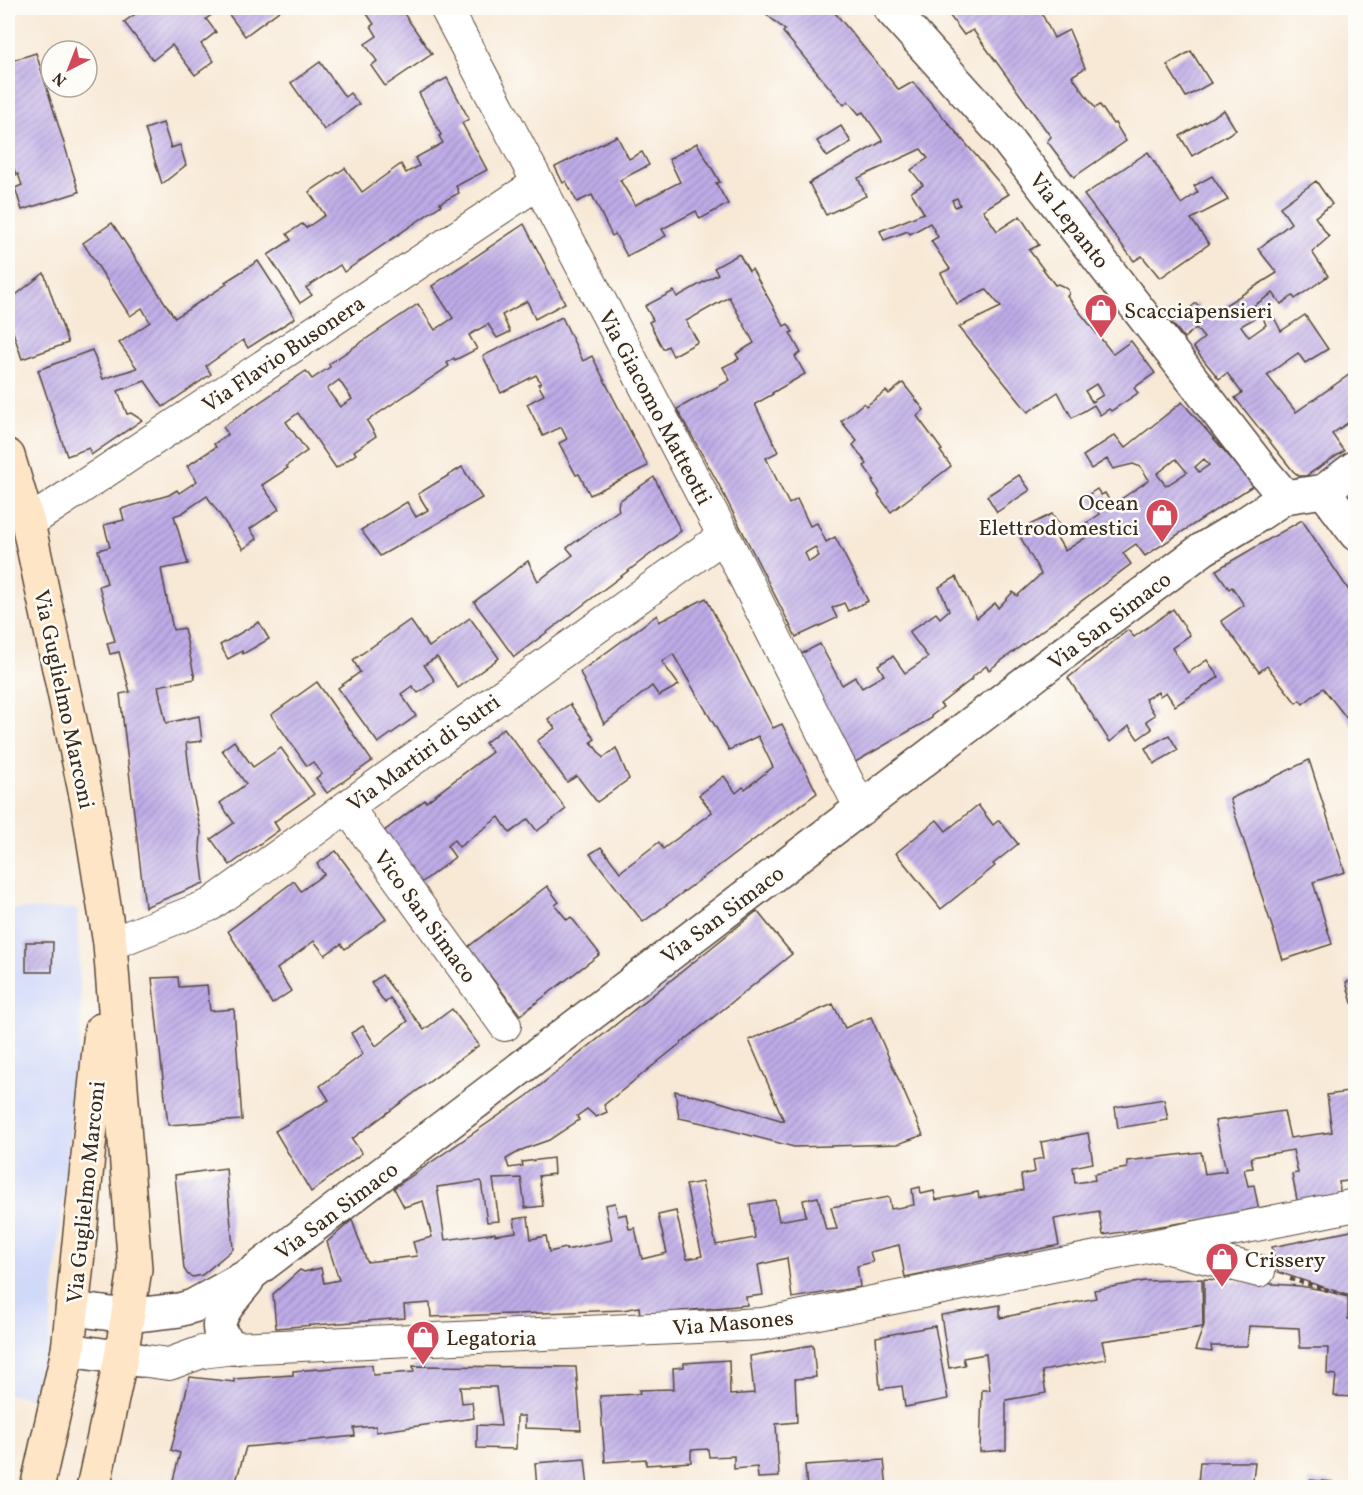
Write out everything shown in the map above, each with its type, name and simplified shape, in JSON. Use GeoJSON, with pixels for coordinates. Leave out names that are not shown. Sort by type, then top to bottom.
{"type":"FeatureCollection","features":[{"type":"Feature","properties":{"kind":"main road","name":"Via Guglielmo Marconi"},"geometry":{"type":"LineString","coordinates":[[8,456],[28,523],[88,805],[110,944],[135,1269],[127,1316],[130,1358],[93,1488]]}},
{"type":"Feature","properties":{"kind":"main road","name":"Via Guglielmo Marconi"},"geometry":{"type":"LineString","coordinates":[[38,1488],[68,1350],[110,944]]}},
{"type":"Feature","properties":{"kind":"street","name":"Via Giacomo Matteotti"},"geometry":{"type":"LineString","coordinates":[[446,8],[724,536],[861,809]]}},
{"type":"Feature","properties":{"kind":"street","name":"Via Lepanto"},"geometry":{"type":"LineString","coordinates":[[890,8],[1002,133],[1285,497]]}},
{"type":"Feature","properties":{"kind":"street","name":"Via Flavio Busonera"},"geometry":{"type":"LineString","coordinates":[[28,523],[538,183]]}},
{"type":"Feature","properties":{"kind":"street","name":"Via San Simaco"},"geometry":{"type":"LineString","coordinates":[[73,1309],[127,1316],[179,1310],[193,1306],[251,1275],[1203,549],[1285,497],[1324,491],[1356,467]]}},
{"type":"Feature","properties":{"kind":"street"},"geometry":{"type":"LineString","coordinates":[[1324,491],[1356,534]]}},
{"type":"Feature","properties":{"kind":"street","name":"Via Martiri di Sutri"},"geometry":{"type":"LineString","coordinates":[[110,944],[210,905],[724,536]]}},
{"type":"Feature","properties":{"kind":"street","name":"Vico San Simaco"},"geometry":{"type":"LineString","coordinates":[[347,807],[505,1025]]}},
{"type":"Feature","properties":{"kind":"street","name":"Via Masones"},"geometry":{"type":"LineString","coordinates":[[130,1358],[169,1364],[202,1352],[234,1348],[763,1324],[1356,1205]]}},
{"type":"Feature","properties":{"kind":"street"},"geometry":{"type":"LineString","coordinates":[[1156,1245],[1259,1271]]}},
{"type":"Feature","properties":{"kind":"street"},"geometry":{"type":"LineString","coordinates":[[234,1348],[222,1336],[219,1324],[225,1310],[251,1275]]}},
{"type":"Feature","properties":{"kind":"street"},"geometry":{"type":"LineString","coordinates":[[68,1350],[130,1358]]}},
{"type":"Feature","properties":{"kind":"path"},"geometry":{"type":"LineString","coordinates":[[1259,1271],[1356,1298]]}},
{"type":"Feature","properties":{"kind":"shaded area"},"geometry":{"type":"Polygon","coordinates":[[[8,909],[77,909],[81,1023],[43,1400],[8,1394],[8,909]]]}},
{"type":"Feature","properties":{"kind":"building"},"geometry":{"type":"Polygon","coordinates":[[[144,8],[221,8],[206,19],[216,32],[201,44],[214,61],[195,75],[172,45],[153,60],[124,22],[144,8]]]}},
{"type":"Feature","properties":{"kind":"building"},"geometry":{"type":"Polygon","coordinates":[[[224,8],[283,8],[245,36],[224,8]]]}},
{"type":"Feature","properties":{"kind":"building"},"geometry":{"type":"Polygon","coordinates":[[[363,8],[400,8],[432,54],[385,86],[371,66],[377,61],[365,44],[377,36],[371,26],[374,24],[363,8]]]}},
{"type":"Feature","properties":{"kind":"building"},"geometry":{"type":"Polygon","coordinates":[[[831,8],[899,90],[913,82],[1009,194],[983,210],[997,231],[1020,216],[1039,245],[1029,250],[1055,285],[1058,284],[1068,290],[1067,296],[1113,354],[1131,341],[1155,373],[1134,388],[1138,393],[1111,411],[1109,409],[1100,415],[1094,405],[1072,418],[1058,392],[1028,412],[959,327],[1001,307],[986,289],[957,304],[941,273],[950,269],[931,241],[938,237],[930,223],[910,234],[908,231],[884,240],[880,231],[924,213],[911,192],[923,185],[911,170],[928,158],[921,149],[858,178],[866,196],[826,215],[809,183],[883,141],[863,112],[859,114],[848,101],[844,105],[783,32],[785,30],[766,14],[771,9],[831,8]],[[957,198],[952,200],[955,207],[960,205],[957,198]],[[1096,384],[1085,391],[1092,402],[1103,395],[1096,384]]]}},
{"type":"Feature","properties":{"kind":"building"},"geometry":{"type":"Polygon","coordinates":[[[944,8],[1039,8],[1054,38],[1069,30],[1085,68],[1072,76],[1095,108],[1100,105],[1113,124],[1115,123],[1126,141],[1074,177],[1047,141],[1051,137],[973,30],[964,35],[944,8]]]}},
{"type":"Feature","properties":{"kind":"building"},"geometry":{"type":"Polygon","coordinates":[[[1191,51],[1211,83],[1186,97],[1167,65],[1191,51]]]}},
{"type":"Feature","properties":{"kind":"building"},"geometry":{"type":"Polygon","coordinates":[[[36,53],[39,63],[39,99],[50,99],[79,192],[22,210],[15,188],[22,185],[18,174],[16,175],[8,149],[8,62],[36,53]]]}},
{"type":"Feature","properties":{"kind":"building"},"geometry":{"type":"Polygon","coordinates":[[[320,62],[345,97],[350,93],[359,104],[324,130],[291,83],[320,62]]]}},
{"type":"Feature","properties":{"kind":"building"},"geometry":{"type":"Polygon","coordinates":[[[447,78],[469,119],[462,123],[487,170],[456,186],[459,193],[440,203],[441,205],[344,272],[340,265],[306,288],[312,295],[300,303],[268,255],[291,240],[287,234],[302,224],[306,228],[325,215],[309,192],[345,168],[362,192],[401,164],[406,173],[419,166],[415,158],[443,143],[419,93],[447,78]]]}},
{"type":"Feature","properties":{"kind":"building"},"geometry":{"type":"Polygon","coordinates":[[[1224,110],[1236,130],[1192,156],[1180,136],[1224,110]]]}},
{"type":"Feature","properties":{"kind":"building"},"geometry":{"type":"Polygon","coordinates":[[[163,123],[171,148],[180,145],[186,165],[162,184],[145,129],[163,123]]]}},
{"type":"Feature","properties":{"kind":"building"},"geometry":{"type":"Polygon","coordinates":[[[841,126],[851,142],[827,157],[817,141],[841,126]]]}},
{"type":"Feature","properties":{"kind":"building"},"geometry":{"type":"Polygon","coordinates":[[[617,136],[629,159],[642,152],[649,165],[620,180],[635,205],[680,182],[669,159],[697,143],[720,182],[716,183],[728,204],[700,219],[696,211],[662,229],[666,236],[627,256],[615,234],[612,236],[592,195],[577,202],[566,181],[563,183],[555,167],[617,136]]]}},
{"type":"Feature","properties":{"kind":"building"},"geometry":{"type":"Polygon","coordinates":[[[1148,152],[1181,204],[1198,192],[1194,186],[1212,176],[1228,200],[1191,219],[1209,244],[1160,278],[1142,256],[1134,261],[1084,195],[1148,152]]]}},
{"type":"Feature","properties":{"kind":"building"},"geometry":{"type":"Polygon","coordinates":[[[1316,181],[1332,204],[1315,217],[1329,237],[1312,252],[1328,276],[1295,299],[1293,296],[1281,304],[1273,293],[1250,308],[1255,318],[1241,326],[1249,337],[1266,325],[1262,315],[1270,310],[1281,331],[1305,315],[1328,349],[1305,363],[1298,353],[1267,375],[1296,412],[1356,370],[1356,417],[1332,434],[1344,451],[1306,476],[1299,476],[1235,398],[1242,393],[1227,373],[1219,379],[1193,347],[1204,338],[1196,328],[1184,338],[1172,323],[1196,303],[1208,318],[1277,273],[1258,249],[1291,223],[1280,207],[1316,181]]]}},
{"type":"Feature","properties":{"kind":"building"},"geometry":{"type":"Polygon","coordinates":[[[112,223],[175,318],[258,261],[295,318],[248,348],[243,340],[206,366],[211,374],[163,407],[145,381],[118,391],[127,414],[131,413],[142,420],[91,455],[89,448],[67,456],[38,370],[92,350],[103,379],[137,368],[119,343],[150,322],[142,308],[130,316],[83,243],[112,223]]]}},
{"type":"Feature","properties":{"kind":"building"},"geometry":{"type":"Polygon","coordinates":[[[524,224],[565,303],[535,319],[527,301],[502,315],[510,332],[497,338],[488,324],[469,335],[477,349],[455,360],[454,358],[447,363],[449,366],[367,421],[376,436],[354,451],[356,454],[336,468],[298,413],[286,422],[307,451],[286,466],[288,468],[262,485],[279,509],[250,529],[257,539],[243,549],[207,496],[174,516],[188,564],[161,569],[173,630],[184,628],[195,679],[158,686],[166,723],[199,716],[202,741],[186,743],[191,785],[201,832],[200,850],[204,883],[145,907],[120,694],[130,692],[119,652],[110,654],[107,643],[115,641],[99,586],[107,583],[98,550],[110,547],[104,525],[124,520],[121,509],[169,495],[177,490],[179,493],[197,481],[187,466],[216,447],[214,444],[228,434],[223,427],[306,371],[312,379],[330,367],[329,364],[418,304],[435,330],[453,318],[432,286],[524,224]],[[339,380],[327,389],[340,407],[352,399],[339,380]]]}},
{"type":"Feature","properties":{"kind":"building"},"geometry":{"type":"Polygon","coordinates":[[[739,254],[749,271],[752,269],[784,326],[788,324],[793,332],[790,333],[801,353],[795,356],[805,374],[755,404],[778,452],[766,458],[789,504],[797,499],[810,526],[817,523],[826,542],[835,537],[868,601],[848,611],[844,603],[832,608],[837,618],[796,637],[718,483],[677,409],[730,380],[723,367],[739,359],[736,354],[754,343],[729,297],[686,321],[698,342],[673,356],[668,346],[663,349],[649,322],[653,320],[645,306],[674,291],[677,297],[718,274],[714,268],[739,254]],[[815,547],[805,553],[809,562],[819,556],[815,547]]]}},
{"type":"Feature","properties":{"kind":"building"},"geometry":{"type":"Polygon","coordinates":[[[44,273],[68,343],[22,359],[8,317],[8,301],[44,273]]]}},
{"type":"Feature","properties":{"kind":"building"},"geometry":{"type":"Polygon","coordinates":[[[562,317],[583,361],[592,356],[648,466],[590,495],[559,443],[567,439],[561,427],[543,436],[527,404],[544,395],[536,375],[501,393],[483,356],[562,317]]]}},
{"type":"Feature","properties":{"kind":"building"},"geometry":{"type":"Polygon","coordinates":[[[903,383],[924,410],[917,416],[951,466],[891,512],[878,495],[880,493],[872,481],[874,480],[864,466],[867,464],[853,445],[857,441],[841,421],[864,403],[866,406],[886,391],[889,394],[903,383]]]}},
{"type":"Feature","properties":{"kind":"building"},"geometry":{"type":"Polygon","coordinates":[[[1182,402],[1254,485],[1145,556],[1136,544],[1123,553],[1131,564],[989,670],[986,666],[940,704],[943,707],[931,716],[932,718],[852,764],[795,657],[820,644],[842,685],[855,677],[862,688],[884,675],[878,665],[893,656],[905,673],[928,657],[909,632],[936,613],[940,618],[949,610],[939,587],[956,577],[977,618],[995,603],[998,608],[1013,592],[1017,596],[1041,574],[1017,531],[1052,514],[1061,526],[1053,531],[1065,551],[1085,538],[1079,528],[1100,514],[1088,495],[1097,489],[1101,495],[1105,493],[1112,505],[1149,480],[1141,467],[1133,464],[1113,469],[1107,459],[1091,469],[1083,456],[1115,435],[1125,448],[1182,402]],[[1176,459],[1157,474],[1166,486],[1187,472],[1176,459]],[[1204,459],[1195,467],[1199,472],[1209,465],[1204,459]]]}},
{"type":"Feature","properties":{"kind":"building"},"geometry":{"type":"Polygon","coordinates":[[[462,467],[482,498],[380,556],[361,530],[407,502],[416,517],[428,510],[418,494],[462,467]]]}},
{"type":"Feature","properties":{"kind":"building"},"geometry":{"type":"Polygon","coordinates":[[[1019,475],[1030,490],[997,512],[987,496],[1019,475]]]}},
{"type":"Feature","properties":{"kind":"building"},"geometry":{"type":"Polygon","coordinates":[[[654,477],[681,531],[514,657],[474,602],[528,561],[538,581],[573,555],[567,548],[619,510],[619,501],[654,477]]]}},
{"type":"Feature","properties":{"kind":"building"},"geometry":{"type":"Polygon","coordinates":[[[1302,520],[1356,601],[1348,608],[1356,616],[1356,730],[1323,688],[1303,704],[1300,700],[1296,703],[1267,666],[1259,672],[1221,621],[1244,605],[1232,587],[1229,589],[1216,570],[1302,520]]]}},
{"type":"Feature","properties":{"kind":"building"},"geometry":{"type":"Polygon","coordinates":[[[706,598],[773,728],[782,724],[817,793],[643,922],[590,854],[601,847],[620,872],[659,842],[663,849],[712,812],[699,795],[724,776],[736,793],[743,787],[745,789],[773,767],[758,736],[729,750],[673,654],[662,662],[679,685],[659,696],[652,686],[604,724],[580,672],[657,615],[659,622],[706,598]]]}},
{"type":"Feature","properties":{"kind":"building"},"geometry":{"type":"Polygon","coordinates":[[[1173,609],[1190,635],[1172,648],[1188,673],[1207,660],[1219,677],[1175,706],[1166,692],[1160,696],[1158,692],[1145,699],[1155,715],[1146,721],[1152,729],[1138,739],[1129,726],[1110,742],[1068,678],[1128,630],[1134,637],[1173,609]]]}},
{"type":"Feature","properties":{"kind":"building"},"geometry":{"type":"Polygon","coordinates":[[[470,618],[499,658],[458,688],[437,657],[424,665],[435,681],[418,693],[412,686],[401,694],[416,716],[378,743],[338,688],[360,672],[353,660],[410,620],[429,647],[470,618]]]}},
{"type":"Feature","properties":{"kind":"building"},"geometry":{"type":"Polygon","coordinates":[[[259,622],[269,639],[243,654],[242,651],[228,659],[220,645],[259,622]]]}},
{"type":"Feature","properties":{"kind":"building"},"geometry":{"type":"Polygon","coordinates":[[[317,682],[372,761],[327,793],[316,778],[322,774],[313,762],[307,766],[271,715],[317,682]]]}},
{"type":"Feature","properties":{"kind":"building"},"geometry":{"type":"Polygon","coordinates":[[[570,704],[595,739],[591,742],[603,758],[616,748],[629,779],[597,802],[577,776],[567,782],[537,741],[555,728],[548,719],[570,704]]]}},
{"type":"Feature","properties":{"kind":"building"},"geometry":{"type":"Polygon","coordinates":[[[504,728],[566,809],[537,831],[528,819],[510,833],[499,817],[459,847],[454,840],[447,846],[455,857],[421,883],[383,832],[492,752],[485,743],[504,728]]]}},
{"type":"Feature","properties":{"kind":"building"},"geometry":{"type":"Polygon","coordinates":[[[1169,735],[1178,750],[1154,764],[1145,748],[1169,735]]]}},
{"type":"Feature","properties":{"kind":"building"},"geometry":{"type":"Polygon","coordinates":[[[234,741],[253,767],[281,748],[314,794],[274,822],[279,830],[230,865],[211,839],[234,823],[220,803],[246,784],[222,750],[234,741]]]}},
{"type":"Feature","properties":{"kind":"building"},"geometry":{"type":"Polygon","coordinates":[[[1309,760],[1345,872],[1313,882],[1332,944],[1283,960],[1230,799],[1309,760]]]}},
{"type":"Feature","properties":{"kind":"building"},"geometry":{"type":"Polygon","coordinates":[[[978,805],[993,825],[999,820],[1018,844],[993,864],[995,866],[941,909],[896,853],[937,820],[946,831],[978,805]]]}},
{"type":"Feature","properties":{"kind":"building"},"geometry":{"type":"Polygon","coordinates":[[[336,851],[386,919],[345,949],[341,944],[325,955],[314,941],[277,969],[291,991],[272,1004],[228,931],[294,881],[301,891],[324,874],[317,864],[336,851]]]}},
{"type":"Feature","properties":{"kind":"building"},"geometry":{"type":"Polygon","coordinates":[[[547,886],[559,902],[555,905],[567,920],[571,917],[600,954],[520,1015],[468,947],[547,886]]]}},
{"type":"Feature","properties":{"kind":"building"},"geometry":{"type":"Polygon","coordinates":[[[757,911],[792,954],[604,1105],[607,1112],[596,1117],[587,1109],[577,1116],[579,1120],[549,1140],[524,1149],[506,1159],[509,1168],[523,1166],[522,1162],[553,1158],[554,1174],[539,1176],[543,1206],[525,1208],[521,1178],[493,1179],[499,1221],[487,1222],[481,1181],[437,1187],[445,1240],[516,1232],[514,1219],[528,1217],[531,1239],[546,1236],[549,1252],[612,1240],[605,1205],[615,1203],[618,1216],[626,1214],[629,1229],[635,1228],[642,1259],[667,1253],[658,1215],[676,1211],[687,1259],[702,1256],[686,1185],[702,1182],[716,1245],[755,1238],[750,1204],[775,1200],[779,1221],[806,1216],[803,1200],[818,1197],[826,1230],[837,1229],[831,1207],[889,1197],[891,1209],[914,1205],[912,1189],[920,1187],[921,1194],[934,1191],[936,1200],[978,1192],[979,1198],[1023,1190],[1021,1175],[1035,1172],[1033,1160],[1044,1158],[1041,1142],[1088,1133],[1093,1163],[1073,1167],[1075,1183],[1095,1180],[1094,1174],[1127,1168],[1127,1161],[1201,1152],[1205,1174],[1226,1171],[1215,1121],[1284,1111],[1290,1138],[1332,1132],[1327,1095],[1355,1091],[1356,1180],[1339,1182],[1341,1198],[1298,1205],[1292,1174],[1298,1173],[1293,1150],[1251,1157],[1253,1168],[1244,1169],[1248,1186],[1254,1185],[1259,1211],[1103,1235],[1099,1211],[1054,1219],[1059,1245],[905,1277],[899,1245],[870,1252],[873,1262],[857,1266],[860,1287],[792,1298],[787,1258],[758,1265],[763,1295],[746,1297],[747,1305],[640,1315],[639,1307],[623,1310],[431,1317],[430,1303],[404,1305],[405,1318],[276,1328],[273,1294],[300,1270],[304,1272],[321,1268],[324,1283],[339,1280],[327,1242],[352,1220],[367,1262],[417,1256],[413,1242],[432,1237],[423,1201],[404,1207],[394,1188],[527,1096],[757,911]]]}},
{"type":"Feature","properties":{"kind":"building"},"geometry":{"type":"Polygon","coordinates":[[[26,942],[53,942],[52,972],[26,972],[26,942]]]}},
{"type":"Feature","properties":{"kind":"building"},"geometry":{"type":"Polygon","coordinates":[[[382,975],[424,1030],[452,1009],[479,1045],[352,1139],[362,1153],[311,1192],[275,1131],[329,1100],[320,1086],[363,1054],[351,1033],[363,1026],[376,1046],[408,1021],[390,998],[385,1003],[371,983],[382,975]]]}},
{"type":"Feature","properties":{"kind":"building"},"geometry":{"type":"Polygon","coordinates":[[[178,977],[179,987],[207,985],[210,1011],[234,1009],[242,1120],[168,1125],[152,978],[178,977]]]}},
{"type":"Feature","properties":{"kind":"building"},"geometry":{"type":"Polygon","coordinates":[[[1356,980],[1356,1002],[1352,1003],[1346,982],[1356,980]]]}},
{"type":"Feature","properties":{"kind":"building"},"geometry":{"type":"Polygon","coordinates":[[[833,1004],[845,1028],[871,1017],[923,1135],[898,1144],[794,1147],[679,1118],[675,1091],[784,1121],[749,1040],[833,1004]]]}},
{"type":"Feature","properties":{"kind":"building"},"geometry":{"type":"Polygon","coordinates":[[[1164,1099],[1168,1120],[1118,1128],[1115,1107],[1164,1099]]]}},
{"type":"Feature","properties":{"kind":"building"},"geometry":{"type":"Polygon","coordinates":[[[226,1168],[233,1249],[202,1275],[193,1277],[188,1275],[184,1269],[175,1175],[226,1168]]]}},
{"type":"Feature","properties":{"kind":"building"},"geometry":{"type":"Polygon","coordinates":[[[1356,1230],[1356,1289],[1353,1289],[1353,1297],[1278,1272],[1272,1247],[1356,1230]]]}},
{"type":"Feature","properties":{"kind":"building"},"geometry":{"type":"Polygon","coordinates":[[[1202,1279],[1203,1327],[1102,1341],[1106,1359],[1042,1371],[1046,1393],[1006,1400],[1006,1450],[980,1452],[982,1390],[990,1390],[986,1354],[963,1358],[965,1365],[949,1368],[941,1315],[1000,1305],[1000,1318],[1096,1298],[1094,1290],[1145,1281],[1202,1279]]]}},
{"type":"Feature","properties":{"kind":"building"},"geometry":{"type":"Polygon","coordinates":[[[1204,1279],[1300,1286],[1348,1297],[1348,1319],[1356,1320],[1356,1397],[1334,1396],[1336,1375],[1327,1374],[1328,1348],[1300,1348],[1299,1328],[1249,1326],[1247,1346],[1211,1346],[1212,1352],[1195,1350],[1204,1325],[1204,1279]]]}},
{"type":"Feature","properties":{"kind":"building"},"geometry":{"type":"Polygon","coordinates":[[[935,1326],[948,1399],[905,1407],[902,1386],[880,1389],[876,1337],[935,1326]]]}},
{"type":"Feature","properties":{"kind":"building"},"geometry":{"type":"Polygon","coordinates":[[[813,1345],[816,1377],[795,1379],[797,1422],[776,1424],[779,1477],[758,1478],[757,1467],[734,1469],[734,1456],[709,1457],[708,1449],[691,1450],[691,1462],[646,1465],[646,1459],[605,1462],[600,1396],[640,1394],[639,1390],[674,1389],[673,1368],[684,1367],[684,1363],[729,1360],[730,1395],[754,1393],[750,1356],[813,1345]]]}},
{"type":"Feature","properties":{"kind":"building"},"geometry":{"type":"Polygon","coordinates":[[[372,1365],[373,1375],[414,1372],[413,1366],[576,1367],[581,1430],[525,1428],[525,1416],[517,1416],[516,1449],[477,1448],[477,1425],[501,1426],[496,1387],[460,1387],[462,1403],[472,1402],[474,1418],[376,1432],[376,1426],[354,1428],[355,1436],[246,1447],[234,1488],[160,1488],[162,1481],[172,1484],[180,1453],[171,1450],[190,1377],[234,1382],[234,1379],[293,1375],[293,1371],[372,1365]]]}},
{"type":"Feature","properties":{"kind":"building"},"geometry":{"type":"Polygon","coordinates":[[[585,1459],[588,1488],[537,1488],[535,1463],[585,1459]]]}},
{"type":"Feature","properties":{"kind":"building"},"geometry":{"type":"Polygon","coordinates":[[[884,1460],[887,1488],[807,1488],[805,1465],[884,1460]]]}},
{"type":"Feature","properties":{"kind":"building"},"geometry":{"type":"Polygon","coordinates":[[[1200,1462],[1255,1462],[1252,1488],[1212,1488],[1212,1484],[1198,1483],[1200,1462]]]}},
{"type":"Feature","properties":{"kind":"building"},"geometry":{"type":"Polygon","coordinates":[[[1309,1480],[1333,1482],[1333,1488],[1309,1488],[1309,1480]]]}},
{"type":"Feature","properties":{"kind":"place","name":"Scacciapensieri"},"geometry":{"type":"Point","coordinates":[1101,339]}},
{"type":"Feature","properties":{"kind":"place","name":"Ocean Elettrodomestici"},"geometry":{"type":"Point","coordinates":[1162,544]}},
{"type":"Feature","properties":{"kind":"place","name":"Crissery"},"geometry":{"type":"Point","coordinates":[1222,1288]}},
{"type":"Feature","properties":{"kind":"place","name":"Legatoria"},"geometry":{"type":"Point","coordinates":[423,1366]}}]}
